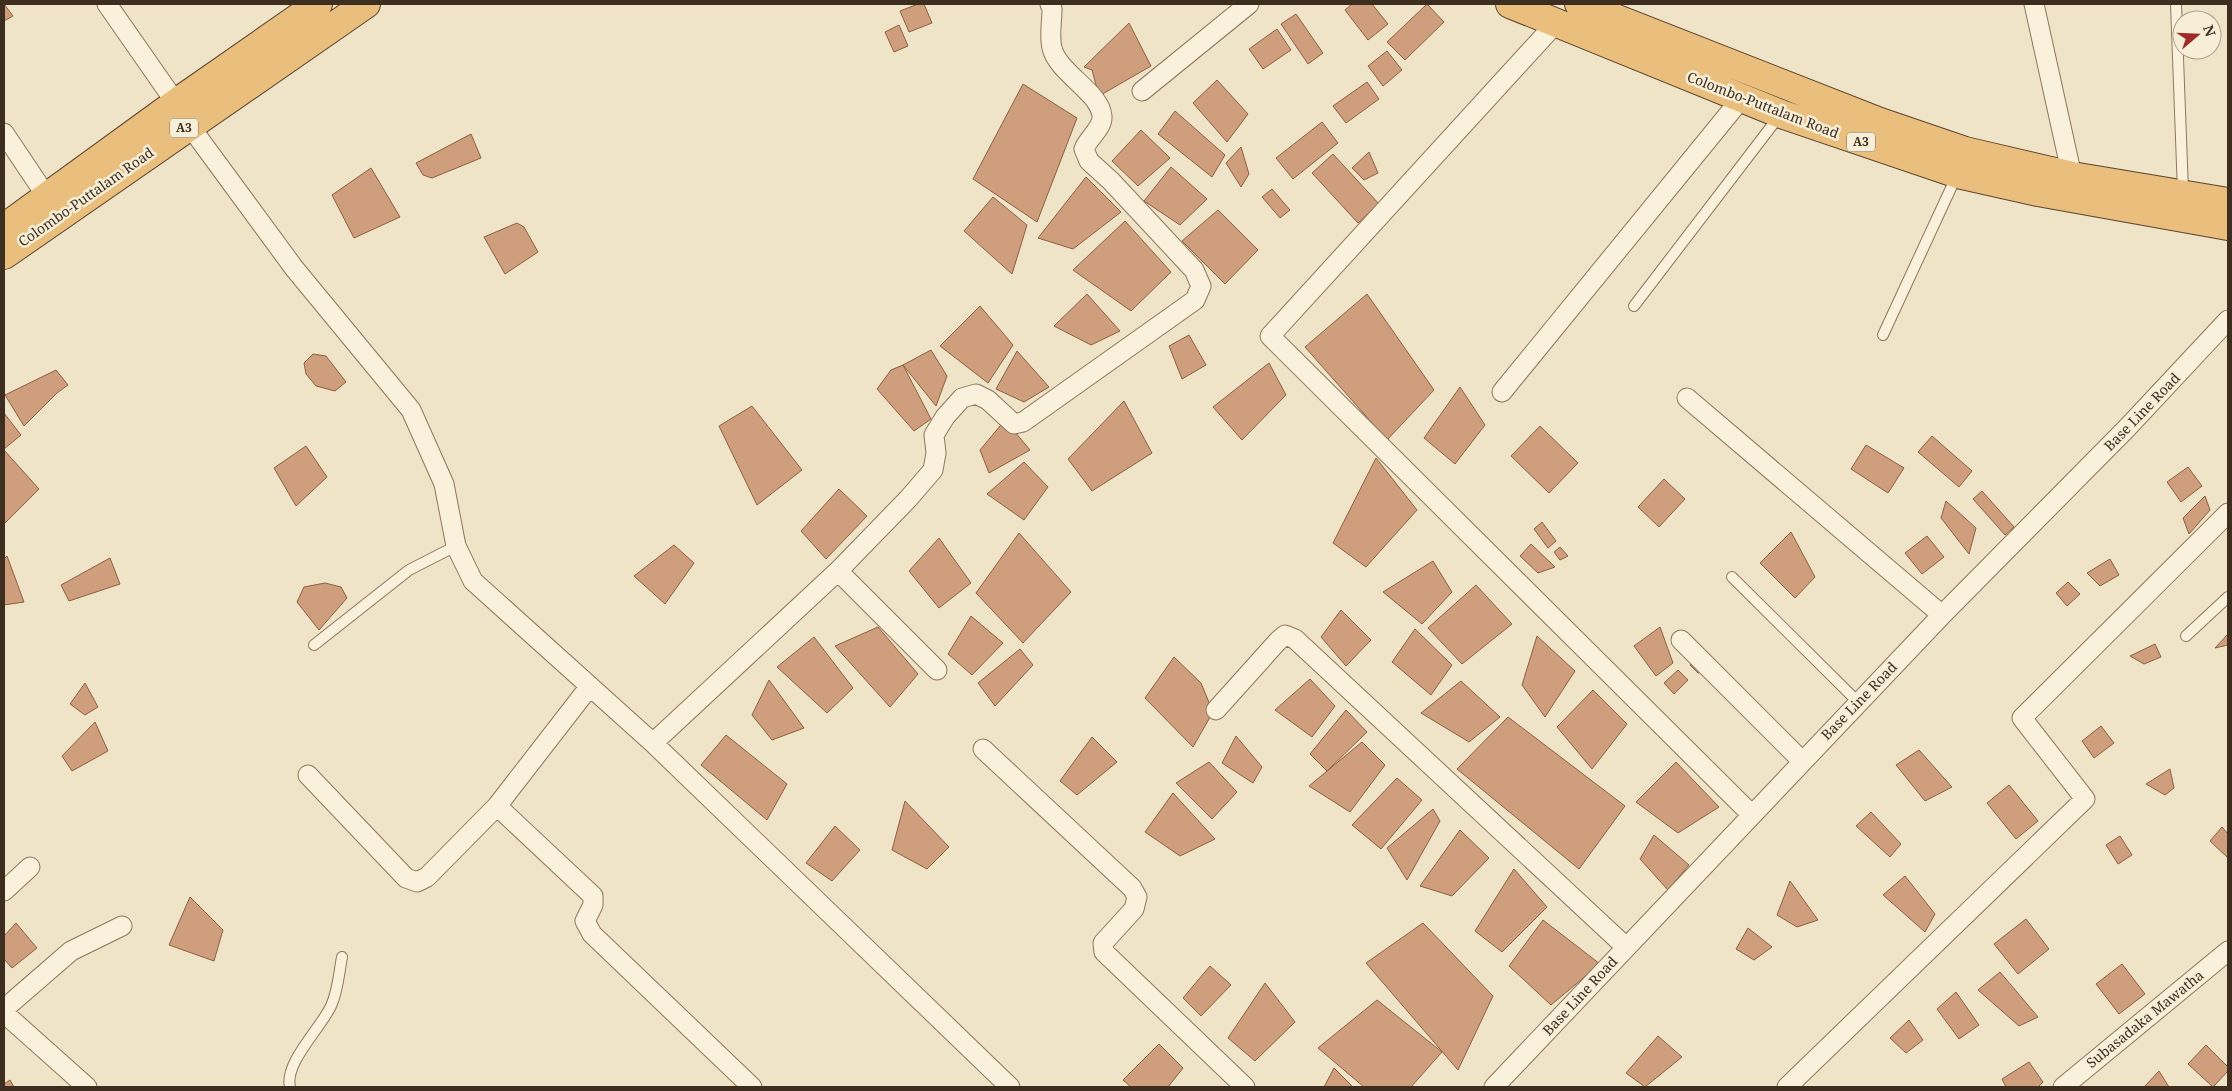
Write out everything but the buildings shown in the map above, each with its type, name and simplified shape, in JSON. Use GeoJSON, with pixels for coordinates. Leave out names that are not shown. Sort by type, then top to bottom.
{"type":"FeatureCollection","features":[{"type":"Feature","properties":{"kind":"highway","name":"Colombo-Puttalam Road"},"geometry":{"type":"LineString","coordinates":[[4,255],[183,114],[318,4]]}},
{"type":"Feature","properties":{"kind":"highway","name":"Colombo-Puttalam Road"},"geometry":{"type":"LineString","coordinates":[[4,228],[47,197],[366,4]]}},
{"type":"Feature","properties":{"kind":"highway","name":"Colombo-Puttalam Road"},"geometry":{"type":"LineString","coordinates":[[1510,4],[1558,22],[1741,99],[1958,174],[2038,192],[2228,226]]}},
{"type":"Feature","properties":{"kind":"highway","name":"Colombo-Puttalam Road"},"geometry":{"type":"LineString","coordinates":[[1579,4],[1880,122],[1965,151],[2072,176],[2228,202]]}},
{"type":"Feature","properties":{"kind":"street"},"geometry":{"type":"LineString","coordinates":[[107,4],[183,114],[294,268],[411,410],[444,484],[456,546],[473,581],[653,743],[1010,1087]]}},
{"type":"Feature","properties":{"kind":"street"},"geometry":{"type":"LineString","coordinates":[[653,743],[838,571],[933,470],[936,452],[934,436],[945,417],[962,398],[976,394],[988,400],[1014,424],[1022,422],[1195,300],[1201,286],[1194,270],[1111,181],[1089,161],[1084,149],[1087,140],[1098,128],[1102,115],[1095,102],[1059,64],[1055,56],[1052,48],[1052,9],[1050,4]]}},
{"type":"Feature","properties":{"kind":"street"},"geometry":{"type":"LineString","coordinates":[[1142,91],[1249,4]]}},
{"type":"Feature","properties":{"kind":"street"},"geometry":{"type":"LineString","coordinates":[[2034,4],[2072,176]]}},
{"type":"Feature","properties":{"kind":"street"},"geometry":{"type":"LineString","coordinates":[[1558,22],[1270,336],[1751,814]]}},
{"type":"Feature","properties":{"kind":"street"},"geometry":{"type":"LineString","coordinates":[[1502,392],[1741,99]]}},
{"type":"Feature","properties":{"kind":"street"},"geometry":{"type":"LineString","coordinates":[[4,133],[47,197]]}},
{"type":"Feature","properties":{"kind":"street","name":"Base Line Road"},"geometry":{"type":"LineString","coordinates":[[1494,1087],[1942,614],[2127,428],[2228,320]]}},
{"type":"Feature","properties":{"kind":"street"},"geometry":{"type":"LineString","coordinates":[[1686,398],[1942,614]]}},
{"type":"Feature","properties":{"kind":"street"},"geometry":{"type":"LineString","coordinates":[[1787,1087],[2085,799],[2022,718],[2228,512]]}},
{"type":"Feature","properties":{"kind":"street"},"geometry":{"type":"LineString","coordinates":[[838,571],[937,670]]}},
{"type":"Feature","properties":{"kind":"street"},"geometry":{"type":"LineString","coordinates":[[1216,710],[1278,641],[1285,635],[1295,639],[1626,948]]}},
{"type":"Feature","properties":{"kind":"street"},"geometry":{"type":"LineString","coordinates":[[1681,640],[1802,761]]}},
{"type":"Feature","properties":{"kind":"street"},"geometry":{"type":"LineString","coordinates":[[308,775],[406,878],[417,882],[427,877],[497,806],[590,686]]}},
{"type":"Feature","properties":{"kind":"street"},"geometry":{"type":"LineString","coordinates":[[983,749],[1132,888],[1137,897],[1134,909],[1103,943],[1104,952],[1245,1087]]}},
{"type":"Feature","properties":{"kind":"street"},"geometry":{"type":"LineString","coordinates":[[497,806],[592,896],[593,905],[585,921],[592,934],[752,1087]]}},
{"type":"Feature","properties":{"kind":"street"},"geometry":{"type":"LineString","coordinates":[[4,891],[30,867]]}},
{"type":"Feature","properties":{"kind":"street"},"geometry":{"type":"LineString","coordinates":[[4,1009],[71,951],[122,926]]}},
{"type":"Feature","properties":{"kind":"street","name":"Subasadaka Mawatha"},"geometry":{"type":"LineString","coordinates":[[2063,1087],[2228,951]]}},
{"type":"Feature","properties":{"kind":"street"},"geometry":{"type":"LineString","coordinates":[[4,1013],[87,1087]]}},
{"type":"Feature","properties":{"kind":"lane"},"geometry":{"type":"LineString","coordinates":[[2176,4],[2183,193]]}},
{"type":"Feature","properties":{"kind":"lane"},"geometry":{"type":"LineString","coordinates":[[1634,306],[1781,114]]}},
{"type":"Feature","properties":{"kind":"lane"},"geometry":{"type":"LineString","coordinates":[[1883,335],[1958,174]]}},
{"type":"Feature","properties":{"kind":"lane"},"geometry":{"type":"LineString","coordinates":[[314,645],[409,570],[456,546]]}},
{"type":"Feature","properties":{"kind":"lane"},"geometry":{"type":"LineString","coordinates":[[1732,577],[1858,702]]}},
{"type":"Feature","properties":{"kind":"lane"},"geometry":{"type":"LineString","coordinates":[[2186,636],[2228,597]]}},
{"type":"Feature","properties":{"kind":"lane"},"geometry":{"type":"LineString","coordinates":[[290,1087],[288,1080],[293,1067],[331,1006],[342,957]]}}]}
